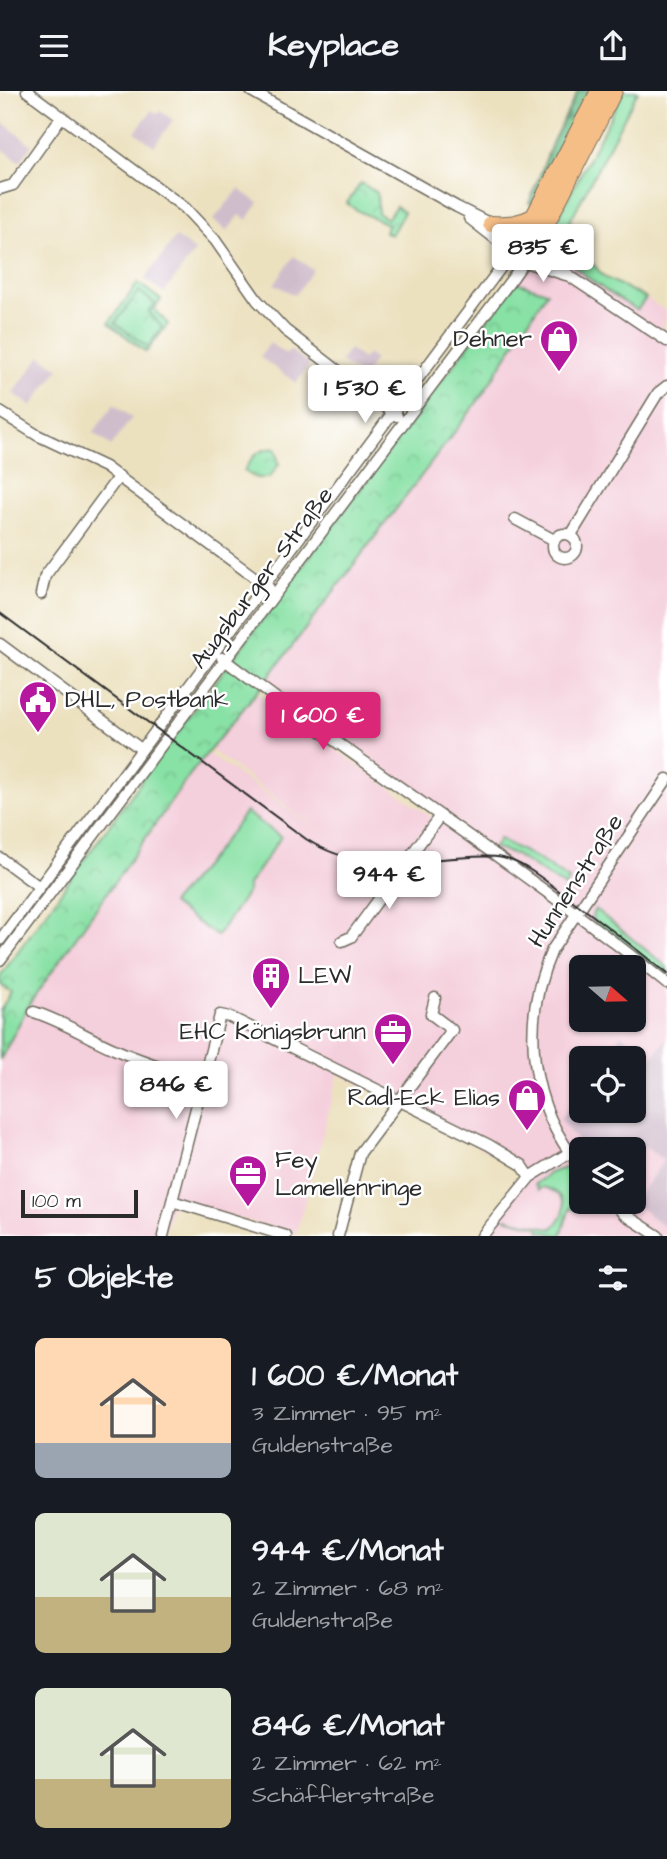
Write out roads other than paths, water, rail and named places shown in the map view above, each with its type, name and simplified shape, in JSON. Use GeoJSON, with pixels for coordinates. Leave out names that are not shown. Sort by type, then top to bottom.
{"type":"FeatureCollection","features":[{"type":"Feature","properties":{"kind":"highway"},"geometry":{"type":"LineString","coordinates":[[528,243],[535,216],[599,91]]}},
{"type":"Feature","properties":{"kind":"highway"},"geometry":{"type":"LineString","coordinates":[[528,243],[614,91]]}},
{"type":"Feature","properties":{"kind":"highway"},"geometry":{"type":"LineString","coordinates":[[491,224],[516,223],[535,216]]}},
{"type":"Feature","properties":{"kind":"street"},"geometry":{"type":"LineString","coordinates":[[27,91],[185,208],[215,240],[257,300],[285,330],[405,422]]}},
{"type":"Feature","properties":{"kind":"street"},"geometry":{"type":"LineString","coordinates":[[251,91],[457,207],[528,243],[551,258],[571,277],[666,340]]}},
{"type":"Feature","properties":{"kind":"street"},"geometry":{"type":"LineString","coordinates":[[0,189],[13,185],[62,116]]}},
{"type":"Feature","properties":{"kind":"street"},"geometry":{"type":"LineString","coordinates":[[457,207],[525,262],[571,277]]}},
{"type":"Feature","properties":{"kind":"street","name":"Augsburger Straße"},"geometry":{"type":"LineString","coordinates":[[0,940],[512,253],[528,243]]}},
{"type":"Feature","properties":{"kind":"street","name":"Augsburger Straße"},"geometry":{"type":"LineString","coordinates":[[0,960],[525,262],[528,243]]}},
{"type":"Feature","properties":{"kind":"street"},"geometry":{"type":"LineString","coordinates":[[571,535],[658,393],[667,386]]}},
{"type":"Feature","properties":{"kind":"street"},"geometry":{"type":"LineString","coordinates":[[0,412],[19,426],[90,458],[119,477],[276,593]]}},
{"type":"Feature","properties":{"kind":"street"},"geometry":{"type":"LineString","coordinates":[[41,594],[44,576],[119,477]]}},
{"type":"Feature","properties":{"kind":"street"},"geometry":{"type":"LineString","coordinates":[[514,519],[554,540]]}},
{"type":"Feature","properties":{"kind":"street"},"geometry":{"type":"LineString","coordinates":[[563,533],[571,535],[576,541],[577,549],[568,557],[557,555],[553,548],[554,540],[563,533]]}},
{"type":"Feature","properties":{"kind":"street"},"geometry":{"type":"LineString","coordinates":[[0,644],[141,749]]}},
{"type":"Feature","properties":{"kind":"street"},"geometry":{"type":"LineString","coordinates":[[214,652],[576,914],[667,984]]}},
{"type":"Feature","properties":{"kind":"street","name":"Hunnenstraße"},"geometry":{"type":"LineString","coordinates":[[569,1153],[547,1112],[532,1053],[531,1032],[535,1002],[552,950],[667,779]]}},
{"type":"Feature","properties":{"kind":"street"},"geometry":{"type":"LineString","coordinates":[[342,941],[351,937],[439,817]]}},
{"type":"Feature","properties":{"kind":"street"},"geometry":{"type":"LineString","coordinates":[[0,858],[38,887]]}},
{"type":"Feature","properties":{"kind":"street"},"geometry":{"type":"LineString","coordinates":[[338,1236],[360,1153],[452,1030],[431,1014],[435,998]]}},
{"type":"Feature","properties":{"kind":"street"},"geometry":{"type":"LineString","coordinates":[[34,1012],[53,1018],[79,1033],[145,1062],[203,1080]]}},
{"type":"Feature","properties":{"kind":"street"},"geometry":{"type":"LineString","coordinates":[[163,1236],[220,1015],[230,1017],[400,1100],[514,1159],[530,1177]]}},
{"type":"Feature","properties":{"kind":"street"},"geometry":{"type":"LineString","coordinates":[[482,1236],[530,1177],[569,1153]]}},
{"type":"Feature","properties":{"kind":"street"},"geometry":{"type":"LineString","coordinates":[[172,1201],[286,1236]]}},
{"type":"Feature","properties":{"kind":"street"},"geometry":{"type":"LineString","coordinates":[[624,1214],[658,1236]]}},
{"type":"Feature","properties":{"kind":"tram line"},"geometry":{"type":"LineString","coordinates":[[0,613],[306,839],[324,849],[342,856],[378,862],[485,856],[511,860],[541,878],[667,974]]}},
{"type":"Feature","properties":{"kind":"place","name":"Dehner"},"geometry":{"type":"Point","coordinates":[559,373]}},
{"type":"Feature","properties":{"kind":"place","name":"DHL, Postbank"},"geometry":{"type":"Point","coordinates":[38,734]}},
{"type":"Feature","properties":{"kind":"place","name":"LEW"},"geometry":{"type":"Point","coordinates":[271,1010]}},
{"type":"Feature","properties":{"kind":"place","name":"EHC Königsbrunn"},"geometry":{"type":"Point","coordinates":[393,1066]}},
{"type":"Feature","properties":{"kind":"place","name":"Radl-Eck Elias"},"geometry":{"type":"Point","coordinates":[527,1132]}},
{"type":"Feature","properties":{"kind":"place","name":"Fey Lamellenringe"},"geometry":{"type":"Point","coordinates":[248,1208]}}]}
